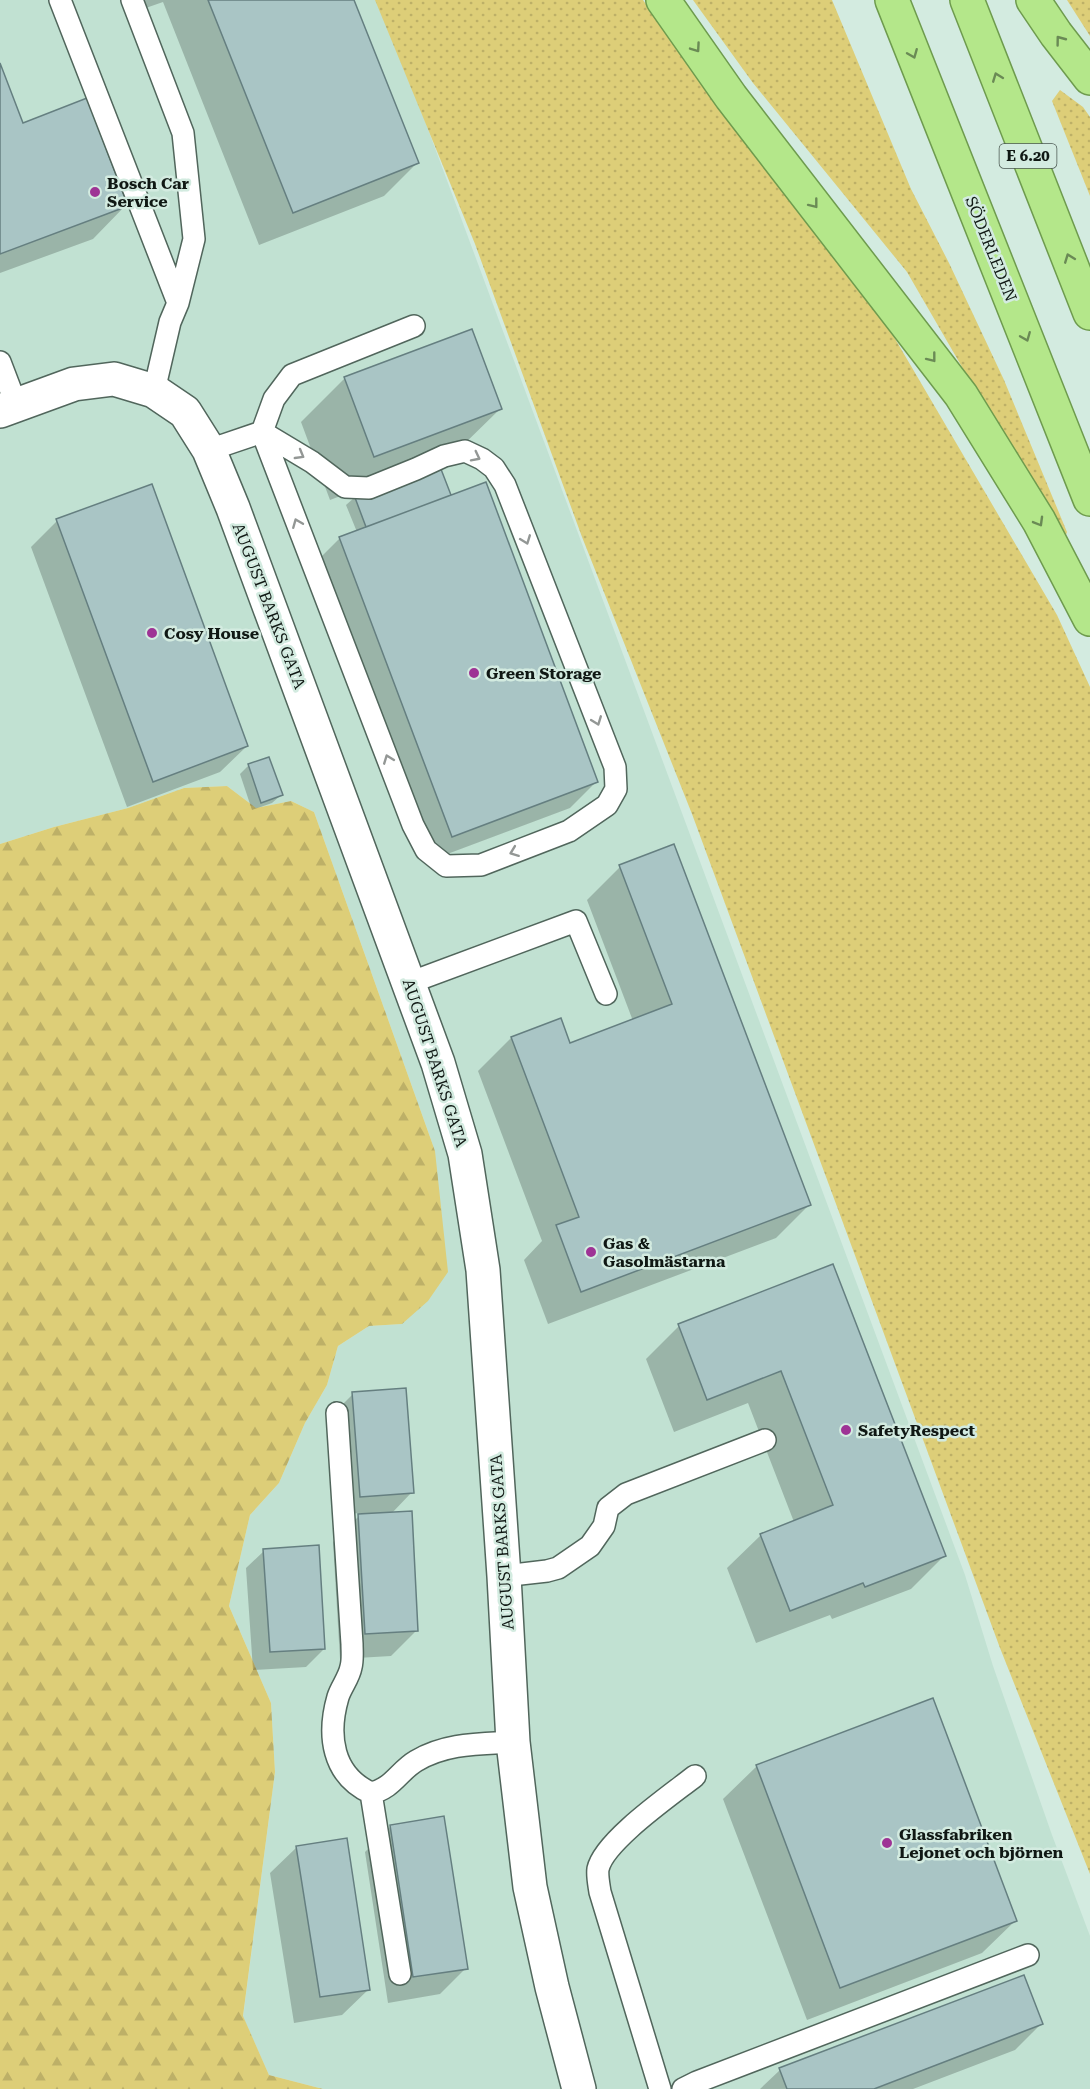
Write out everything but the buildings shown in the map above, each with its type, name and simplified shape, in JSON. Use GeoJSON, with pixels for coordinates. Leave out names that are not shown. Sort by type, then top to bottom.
{"type":"FeatureCollection","features":[{"type":"Feature","properties":{"kind":"highway"},"geometry":{"type":"LineString","coordinates":[[663,0],[732,97],[961,395],[1039,522],[1090,619]]}},
{"type":"Feature","properties":{"kind":"highway","name":"SÖDERLEDEN"},"geometry":{"type":"LineString","coordinates":[[892,0],[1090,498]]}},
{"type":"Feature","properties":{"kind":"highway","name":"E 6.20"},"geometry":{"type":"LineString","coordinates":[[967,0],[1090,313]]}},
{"type":"Feature","properties":{"kind":"highway"},"geometry":{"type":"LineString","coordinates":[[1033,0],[1090,78]]}},
{"type":"Feature","properties":{"kind":"street","name":"AUGUST BARKS GATA"},"geometry":{"type":"LineString","coordinates":[[8,408],[74,384],[114,379],[154,391],[185,412],[209,450],[438,1063],[465,1154],[483,1270],[513,1742],[530,1887],[552,1988],[579,2089]]}},
{"type":"Feature","properties":{"kind":"lane"},"geometry":{"type":"LineString","coordinates":[[60,0],[178,303]]}},
{"type":"Feature","properties":{"kind":"lane"},"geometry":{"type":"LineString","coordinates":[[132,0],[183,132],[194,239],[178,303],[170,322],[154,391]]}},
{"type":"Feature","properties":{"kind":"lane"},"geometry":{"type":"LineString","coordinates":[[209,450],[262,432],[312,462],[345,487],[369,488],[416,470],[444,456],[465,451],[494,468],[505,485],[615,767],[616,789],[607,806],[569,831],[481,865],[446,866],[426,850],[413,825],[262,432],[274,399],[292,375],[414,326]]}},
{"type":"Feature","properties":{"kind":"lane"},"geometry":{"type":"LineString","coordinates":[[0,362],[8,408]]}},
{"type":"Feature","properties":{"kind":"lane"},"geometry":{"type":"LineString","coordinates":[[409,983],[576,921],[606,994]]}},
{"type":"Feature","properties":{"kind":"lane"},"geometry":{"type":"LineString","coordinates":[[337,1413],[352,1644],[352,1666],[338,1697],[333,1741],[342,1770],[350,1780],[371,1793],[382,1791],[414,1762],[433,1752],[454,1746],[513,1742]]}},
{"type":"Feature","properties":{"kind":"lane"},"geometry":{"type":"LineString","coordinates":[[504,1576],[558,1568],[590,1546],[604,1526],[608,1508],[626,1494],[765,1440]]}},
{"type":"Feature","properties":{"kind":"lane"},"geometry":{"type":"LineString","coordinates":[[660,2089],[600,1892],[598,1870],[605,1853],[620,1837],[695,1776]]}},
{"type":"Feature","properties":{"kind":"lane"},"geometry":{"type":"LineString","coordinates":[[371,1793],[400,1974]]}},
{"type":"Feature","properties":{"kind":"lane"},"geometry":{"type":"LineString","coordinates":[[683,2089],[1028,1954]]}},
{"type":"Feature","properties":{"kind":"shaded area"},"geometry":{"type":"Polygon","coordinates":[[[0,0],[380,0],[965,1575],[993,1666],[1090,1936],[1090,2089],[323,2089],[269,2075],[243,2017],[275,1772],[271,1703],[229,1606],[250,1515],[279,1483],[305,1423],[327,1385],[338,1346],[369,1326],[402,1324],[435,1151],[314,812],[291,801],[256,808],[227,786],[184,788],[128,808],[0,844],[0,0]]]}},
{"type":"Feature","properties":{"kind":"green space"},"geometry":{"type":"Polygon","coordinates":[[[375,0],[643,0],[686,63],[877,308],[1057,615],[1090,687],[1090,1874],[1000,1648],[692,814],[582,537],[475,244],[375,0]]]}},
{"type":"Feature","properties":{"kind":"green space"},"geometry":{"type":"Polygon","coordinates":[[[693,0],[832,0],[911,189],[1004,380],[1067,532],[1066,535],[1058,533],[907,272],[753,83],[693,0]]]}},
{"type":"Feature","properties":{"kind":"green space"},"geometry":{"type":"Polygon","coordinates":[[[1067,0],[1090,0],[1090,36],[1067,0]]]}},
{"type":"Feature","properties":{"kind":"green space"},"geometry":{"type":"Polygon","coordinates":[[[1060,90],[1083,107],[1090,117],[1090,196],[1052,101],[1060,90]]]}},
{"type":"Feature","properties":{"kind":"green space"},"geometry":{"type":"Polygon","coordinates":[[[227,786],[256,808],[291,801],[314,812],[435,1151],[448,1272],[428,1301],[402,1324],[369,1326],[338,1346],[327,1385],[305,1423],[279,1483],[250,1515],[229,1606],[271,1703],[275,1772],[243,2016],[269,2075],[323,2089],[0,2089],[0,844],[128,808],[184,788],[227,786]]]}},
{"type":"Feature","properties":{"kind":"place","name":"Bosch Car Service"},"geometry":{"type":"Point","coordinates":[95,192]}},
{"type":"Feature","properties":{"kind":"place","name":"Cosy House"},"geometry":{"type":"Point","coordinates":[152,633]}},
{"type":"Feature","properties":{"kind":"place","name":"Green Storage"},"geometry":{"type":"Point","coordinates":[474,673]}},
{"type":"Feature","properties":{"kind":"place","name":"Gas & Gasolmästarna"},"geometry":{"type":"Point","coordinates":[591,1252]}},
{"type":"Feature","properties":{"kind":"place","name":"SafetyRespect"},"geometry":{"type":"Point","coordinates":[846,1430]}},
{"type":"Feature","properties":{"kind":"place","name":"Glassfabriken Lejonet och björnen"},"geometry":{"type":"Point","coordinates":[887,1843]}}]}
